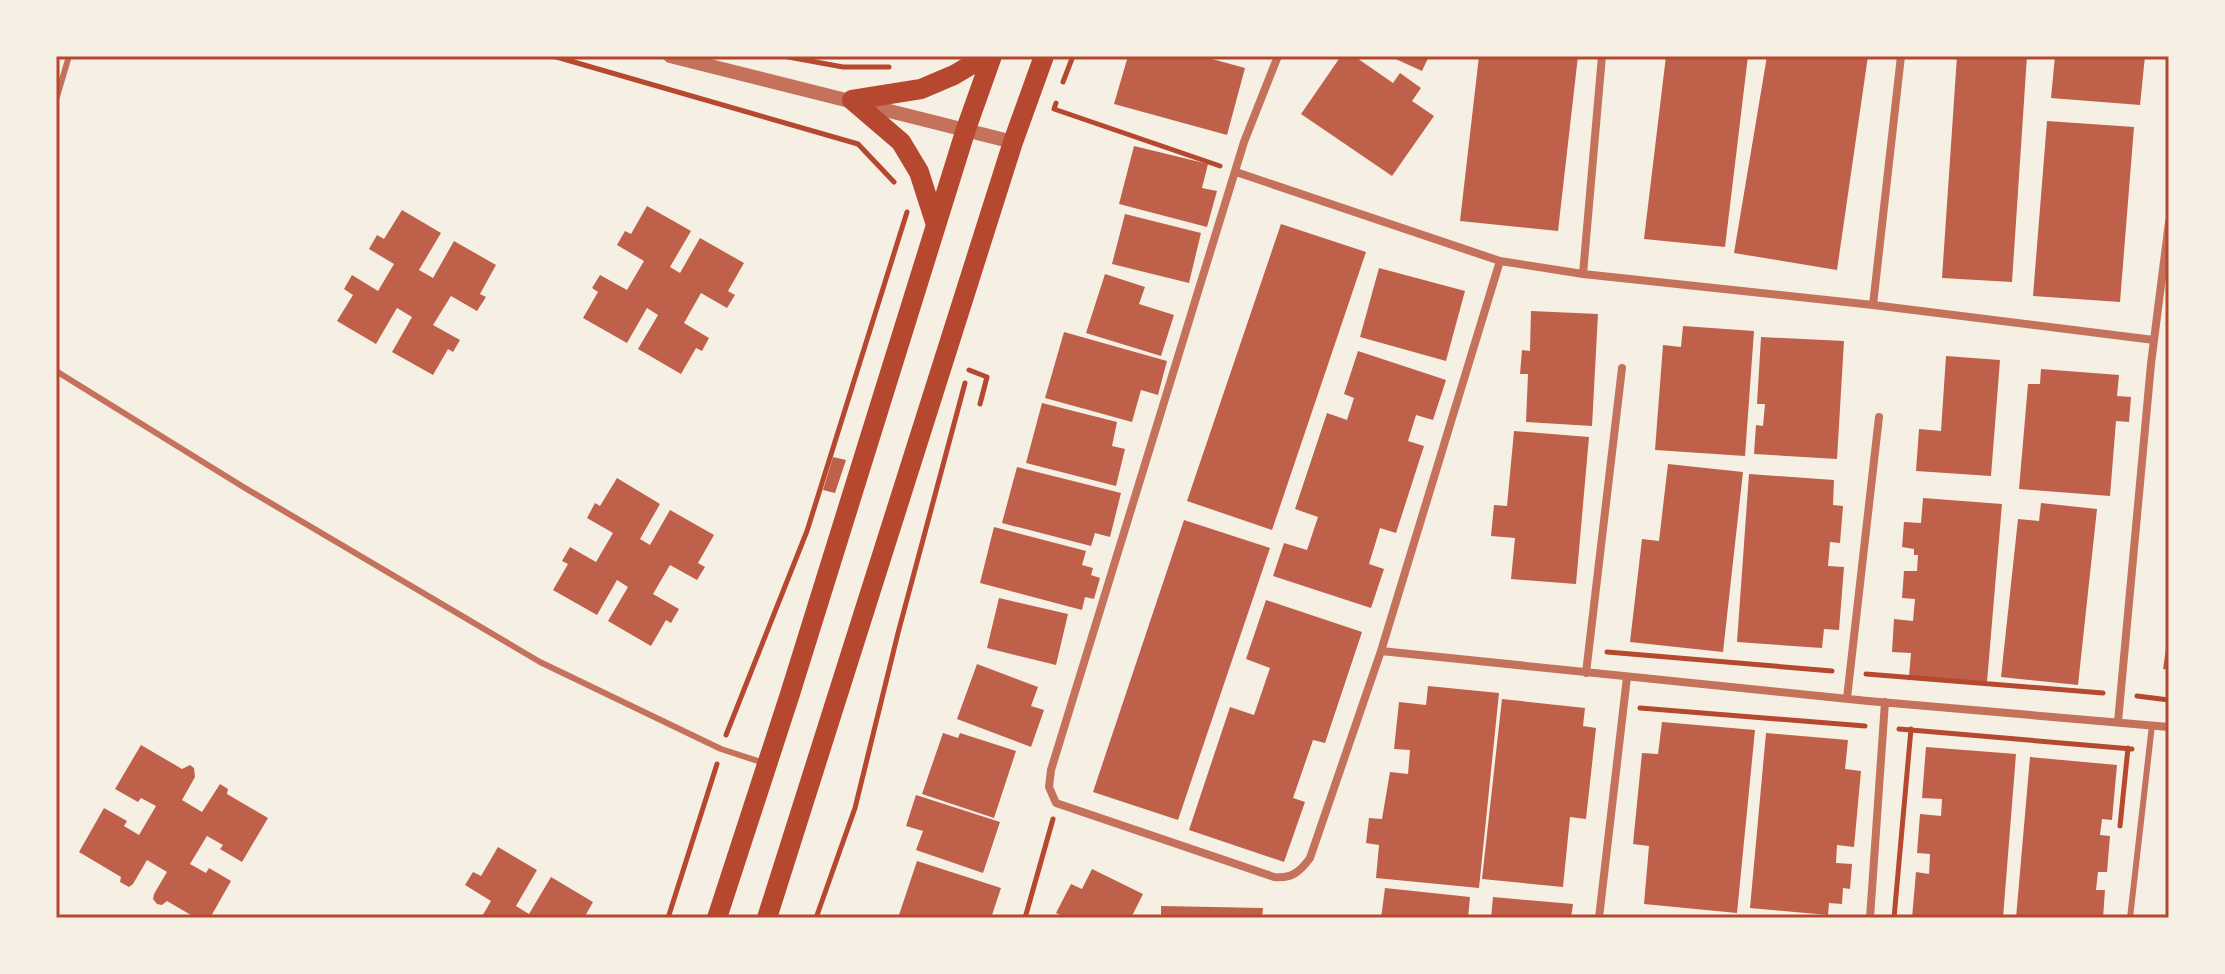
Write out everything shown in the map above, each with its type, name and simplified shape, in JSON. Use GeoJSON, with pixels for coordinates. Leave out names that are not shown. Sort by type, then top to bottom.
{"type":"FeatureCollection","features":[{"type":"Feature","properties":{"kind":"main road"},"geometry":{"type":"LineString","coordinates":[[852,100],[921,89],[989,56]]}},
{"type":"Feature","properties":{"kind":"main road"},"geometry":{"type":"LineString","coordinates":[[717,918],[989,56]]}},
{"type":"Feature","properties":{"kind":"main road"},"geometry":{"type":"LineString","coordinates":[[767,918],[1013,142],[1044,56]]}},
{"type":"Feature","properties":{"kind":"main road"},"geometry":{"type":"LineString","coordinates":[[852,100],[901,142],[919,172],[936,225]]}},
{"type":"Feature","properties":{"kind":"street"},"geometry":{"type":"LineString","coordinates":[[670,56],[1013,142]]}},
{"type":"Feature","properties":{"kind":"street"},"geometry":{"type":"LineString","coordinates":[[1278,56],[1244,142],[1051,770],[1049,787],[1054,799],[1066,808],[1274,877],[1296,874],[1310,858],[1381,651],[1500,261]]}},
{"type":"Feature","properties":{"kind":"street"},"geometry":{"type":"LineString","coordinates":[[1583,274],[1602,56]]}},
{"type":"Feature","properties":{"kind":"street"},"geometry":{"type":"LineString","coordinates":[[1873,305],[1901,56]]}},
{"type":"Feature","properties":{"kind":"street"},"geometry":{"type":"LineString","coordinates":[[1236,172],[1500,261],[1583,274],[1873,305],[2154,340]]}},
{"type":"Feature","properties":{"kind":"street"},"geometry":{"type":"LineString","coordinates":[[2118,722],[2154,340],[2169,222]]}},
{"type":"Feature","properties":{"kind":"street"},"geometry":{"type":"LineString","coordinates":[[1586,673],[1622,368]]}},
{"type":"Feature","properties":{"kind":"street"},"geometry":{"type":"LineString","coordinates":[[1847,698],[1879,417]]}},
{"type":"Feature","properties":{"kind":"street"},"geometry":{"type":"LineString","coordinates":[[1381,651],[2169,727]]}},
{"type":"Feature","properties":{"kind":"street"},"geometry":{"type":"LineString","coordinates":[[1599,918],[1627,677]]}},
{"type":"Feature","properties":{"kind":"street"},"geometry":{"type":"LineString","coordinates":[[1870,918],[1885,702]]}},
{"type":"Feature","properties":{"kind":"lane"},"geometry":{"type":"LineString","coordinates":[[56,100],[69,56]]}},
{"type":"Feature","properties":{"kind":"lane"},"geometry":{"type":"LineString","coordinates":[[56,371],[257,495],[540,662],[721,749],[767,764]]}},
{"type":"Feature","properties":{"kind":"lane"},"geometry":{"type":"LineString","coordinates":[[2130,918],[2152,725]]}},
{"type":"Feature","properties":{"kind":"path"},"geometry":{"type":"LineString","coordinates":[[553,56],[858,144],[898,189]]}},
{"type":"Feature","properties":{"kind":"path"},"geometry":{"type":"LineString","coordinates":[[783,56],[843,67],[893,67]]}},
{"type":"Feature","properties":{"kind":"path"},"geometry":{"type":"LineString","coordinates":[[1048,122],[1073,56]]}},
{"type":"Feature","properties":{"kind":"path"},"geometry":{"type":"LineString","coordinates":[[1054,109],[1236,172]]}},
{"type":"Feature","properties":{"kind":"path"},"geometry":{"type":"LineString","coordinates":[[668,918],[721,749],[807,531],[919,172]]}},
{"type":"Feature","properties":{"kind":"path"},"geometry":{"type":"LineString","coordinates":[[816,918],[855,808],[898,633],[973,355]]}},
{"type":"Feature","properties":{"kind":"path"},"geometry":{"type":"LineString","coordinates":[[969,370],[987,377],[980,404]]}},
{"type":"Feature","properties":{"kind":"path"},"geometry":{"type":"LineString","coordinates":[[1588,650],[2169,700]]}},
{"type":"Feature","properties":{"kind":"path"},"geometry":{"type":"LineString","coordinates":[[1894,918],[1911,704]]}},
{"type":"Feature","properties":{"kind":"path"},"geometry":{"type":"LineString","coordinates":[[1025,918],[1054,818]]}},
{"type":"Feature","properties":{"kind":"building"},"geometry":{"type":"Polygon","coordinates":[[[1128,56],[1201,56],[1245,68],[1227,135],[1114,104],[1128,56]]]}},
{"type":"Feature","properties":{"kind":"building"},"geometry":{"type":"Polygon","coordinates":[[[1341,56],[1354,56],[1393,83],[1400,73],[1421,88],[1412,101],[1434,116],[1392,176],[1301,114],[1341,56]]]}},
{"type":"Feature","properties":{"kind":"building"},"geometry":{"type":"Polygon","coordinates":[[[1389,56],[1429,56],[1422,71],[1389,56]]]}},
{"type":"Feature","properties":{"kind":"building"},"geometry":{"type":"Polygon","coordinates":[[[1479,56],[1578,56],[1558,231],[1460,221],[1479,56]]]}},
{"type":"Feature","properties":{"kind":"building"},"geometry":{"type":"Polygon","coordinates":[[[1666,56],[1748,56],[1725,247],[1644,239],[1666,56]]]}},
{"type":"Feature","properties":{"kind":"building"},"geometry":{"type":"Polygon","coordinates":[[[1767,56],[1868,56],[1837,270],[1734,253],[1767,56]]]}},
{"type":"Feature","properties":{"kind":"building"},"geometry":{"type":"Polygon","coordinates":[[[1957,56],[2027,56],[2012,282],[1942,278],[1957,56]]]}},
{"type":"Feature","properties":{"kind":"building"},"geometry":{"type":"Polygon","coordinates":[[[2055,56],[2145,56],[2140,105],[2051,98],[2055,56]]]}},
{"type":"Feature","properties":{"kind":"building"},"geometry":{"type":"Polygon","coordinates":[[[2047,121],[2134,127],[2120,302],[2033,296],[2047,121]]]}},
{"type":"Feature","properties":{"kind":"building"},"geometry":{"type":"Polygon","coordinates":[[[1134,146],[1208,164],[1202,188],[1217,191],[1207,227],[1119,204],[1134,146]]]}},
{"type":"Feature","properties":{"kind":"building"},"geometry":{"type":"Polygon","coordinates":[[[647,206],[691,231],[670,267],[680,273],[700,238],[744,263],[728,291],[735,295],[727,308],[701,293],[684,323],[709,338],[702,351],[696,348],[681,374],[638,349],[658,315],[647,308],[627,343],[583,318],[598,292],[592,288],[600,275],[627,290],[644,261],[617,245],[625,231],[631,234],[647,206]]]}},
{"type":"Feature","properties":{"kind":"building"},"geometry":{"type":"Polygon","coordinates":[[[402,210],[441,233],[419,270],[433,278],[454,241],[496,265],[480,294],[486,297],[477,311],[451,296],[433,325],[460,340],[453,352],[448,349],[433,375],[392,352],[412,317],[397,308],[376,344],[337,321],[353,295],[344,289],[352,275],[378,291],[394,264],[369,249],[377,235],[384,239],[402,210]]]}},
{"type":"Feature","properties":{"kind":"building"},"geometry":{"type":"Polygon","coordinates":[[[1125,214],[1201,233],[1189,283],[1112,264],[1125,214]]]}},
{"type":"Feature","properties":{"kind":"building"},"geometry":{"type":"Polygon","coordinates":[[[1281,224],[1366,252],[1272,530],[1187,501],[1281,224]]]}},
{"type":"Feature","properties":{"kind":"building"},"geometry":{"type":"Polygon","coordinates":[[[1379,268],[1465,291],[1446,361],[1360,337],[1379,268]]]}},
{"type":"Feature","properties":{"kind":"building"},"geometry":{"type":"Polygon","coordinates":[[[1105,274],[1145,287],[1139,304],[1174,315],[1161,356],[1086,333],[1105,274]]]}},
{"type":"Feature","properties":{"kind":"building"},"geometry":{"type":"Polygon","coordinates":[[[1531,311],[1598,314],[1592,426],[1526,422],[1528,374],[1520,374],[1522,350],[1530,351],[1531,311]]]}},
{"type":"Feature","properties":{"kind":"building"},"geometry":{"type":"Polygon","coordinates":[[[1683,326],[1754,331],[1745,456],[1655,450],[1663,345],[1681,347],[1683,326]]]}},
{"type":"Feature","properties":{"kind":"building"},"geometry":{"type":"Polygon","coordinates":[[[1064,332],[1167,361],[1158,395],[1141,390],[1132,422],[1045,398],[1064,332]]]}},
{"type":"Feature","properties":{"kind":"building"},"geometry":{"type":"Polygon","coordinates":[[[1761,337],[1844,341],[1837,459],[1754,454],[1756,425],[1763,426],[1765,404],[1757,404],[1761,337]]]}},
{"type":"Feature","properties":{"kind":"building"},"geometry":{"type":"Polygon","coordinates":[[[1358,351],[1446,380],[1433,420],[1416,415],[1408,441],[1424,446],[1396,533],[1380,528],[1369,564],[1384,569],[1371,608],[1273,576],[1284,543],[1307,550],[1318,517],[1295,509],[1327,413],[1347,420],[1354,398],[1344,394],[1358,351]]]}},
{"type":"Feature","properties":{"kind":"building"},"geometry":{"type":"Polygon","coordinates":[[[1946,356],[2000,360],[1991,476],[1916,471],[1919,429],[1941,431],[1946,356]]]}},
{"type":"Feature","properties":{"kind":"building"},"geometry":{"type":"Polygon","coordinates":[[[2041,369],[2119,375],[2117,396],[2131,397],[2129,422],[2116,421],[2110,496],[2019,489],[2028,384],[2040,384],[2041,369]]]}},
{"type":"Feature","properties":{"kind":"building"},"geometry":{"type":"Polygon","coordinates":[[[1042,403],[1117,422],[1112,446],[1125,449],[1116,486],[1026,463],[1042,403]]]}},
{"type":"Feature","properties":{"kind":"building"},"geometry":{"type":"Polygon","coordinates":[[[1514,431],[1589,437],[1576,584],[1511,579],[1515,538],[1491,536],[1494,505],[1507,506],[1514,431]]]}},
{"type":"Feature","properties":{"kind":"building"},"geometry":{"type":"Polygon","coordinates":[[[833,457],[846,460],[835,493],[823,490],[833,457]]]}},
{"type":"Feature","properties":{"kind":"building"},"geometry":{"type":"Polygon","coordinates":[[[1668,464],[1743,472],[1723,652],[1630,642],[1642,539],[1659,541],[1668,464]]]}},
{"type":"Feature","properties":{"kind":"building"},"geometry":{"type":"Polygon","coordinates":[[[1017,467],[1121,493],[1110,537],[1095,533],[1091,546],[1002,523],[1017,467]]]}},
{"type":"Feature","properties":{"kind":"building"},"geometry":{"type":"Polygon","coordinates":[[[1749,474],[1834,480],[1833,505],[1843,506],[1840,543],[1830,542],[1828,566],[1844,567],[1839,630],[1824,629],[1822,648],[1737,642],[1749,474]]]}},
{"type":"Feature","properties":{"kind":"building"},"geometry":{"type":"Polygon","coordinates":[[[617,478],[660,504],[640,539],[650,545],[670,510],[714,535],[698,563],[705,567],[697,580],[670,565],[653,594],[679,609],[671,623],[666,620],[651,646],[608,621],[628,587],[617,580],[597,615],[553,590],[568,564],[562,561],[570,547],[596,562],[613,533],[587,518],[595,503],[600,506],[617,478]]]}},
{"type":"Feature","properties":{"kind":"building"},"geometry":{"type":"Polygon","coordinates":[[[1923,498],[2002,504],[1987,682],[1909,676],[1911,653],[1892,652],[1894,619],[1913,621],[1915,599],[1902,598],[1904,571],[1917,571],[1918,555],[1914,555],[1914,549],[1902,547],[1904,522],[1921,523],[1923,498]]]}},
{"type":"Feature","properties":{"kind":"building"},"geometry":{"type":"Polygon","coordinates":[[[2041,503],[2097,509],[2078,685],[2001,677],[2018,519],[2039,521],[2041,503]]]}},
{"type":"Feature","properties":{"kind":"building"},"geometry":{"type":"Polygon","coordinates":[[[1184,520],[1270,548],[1178,820],[1093,792],[1184,520]]]}},
{"type":"Feature","properties":{"kind":"building"},"geometry":{"type":"Polygon","coordinates":[[[994,527],[1086,551],[1082,565],[1093,568],[1091,575],[1100,578],[1094,599],[1085,597],[1082,610],[980,583],[994,527]]]}},
{"type":"Feature","properties":{"kind":"building"},"geometry":{"type":"Polygon","coordinates":[[[999,598],[1068,614],[1056,665],[987,648],[999,598]]]}},
{"type":"Feature","properties":{"kind":"building"},"geometry":{"type":"Polygon","coordinates":[[[1266,600],[1362,632],[1325,743],[1313,740],[1293,798],[1305,802],[1284,862],[1189,830],[1230,707],[1254,715],[1270,668],[1246,659],[1266,600]]]}},
{"type":"Feature","properties":{"kind":"building"},"geometry":{"type":"Polygon","coordinates":[[[2169,642],[2169,670],[2163,669],[2169,642]]]}},
{"type":"Feature","properties":{"kind":"building"},"geometry":{"type":"Polygon","coordinates":[[[977,664],[1038,687],[1031,706],[1044,710],[1031,747],[957,719],[977,664]]]}},
{"type":"Feature","properties":{"kind":"building"},"geometry":{"type":"Polygon","coordinates":[[[1428,686],[1499,693],[1479,888],[1376,878],[1379,845],[1366,843],[1369,818],[1382,819],[1390,772],[1408,774],[1410,750],[1394,749],[1399,702],[1426,705],[1428,686]]]}},
{"type":"Feature","properties":{"kind":"building"},"geometry":{"type":"Polygon","coordinates":[[[1502,699],[1585,708],[1583,726],[1596,728],[1586,819],[1570,817],[1563,887],[1482,879],[1502,699]]]}},
{"type":"Feature","properties":{"kind":"building"},"geometry":{"type":"Polygon","coordinates":[[[1662,722],[1755,730],[1737,913],[1644,904],[1649,846],[1633,844],[1642,753],[1658,754],[1662,722]]]}},
{"type":"Feature","properties":{"kind":"building"},"geometry":{"type":"Polygon","coordinates":[[[943,733],[958,738],[960,733],[1016,751],[994,818],[922,794],[943,733]]]}},
{"type":"Feature","properties":{"kind":"building"},"geometry":{"type":"Polygon","coordinates":[[[1766,733],[1848,740],[1845,769],[1861,771],[1854,847],[1837,845],[1836,863],[1852,864],[1850,889],[1843,888],[1842,904],[1829,903],[1828,915],[1750,908],[1766,733]]]}},
{"type":"Feature","properties":{"kind":"building"},"geometry":{"type":"Polygon","coordinates":[[[141,745],[182,769],[190,765],[194,768],[195,777],[182,800],[202,812],[220,784],[228,789],[227,794],[268,818],[242,862],[220,849],[223,845],[207,836],[190,864],[206,873],[209,868],[231,881],[210,918],[196,918],[167,901],[157,904],[154,894],[167,872],[147,860],[129,887],[120,882],[121,877],[79,852],[104,808],[127,821],[124,826],[139,835],[156,806],[141,798],[138,802],[115,789],[141,745]]]}},
{"type":"Feature","properties":{"kind":"building"},"geometry":{"type":"Polygon","coordinates":[[[1926,747],[2016,754],[2003,918],[1912,918],[1916,872],[1929,874],[1930,854],[1917,853],[1920,814],[1941,816],[1942,799],[1922,798],[1926,747]]]}},
{"type":"Feature","properties":{"kind":"building"},"geometry":{"type":"Polygon","coordinates":[[[2030,757],[2117,765],[2112,820],[2102,819],[2100,835],[2110,836],[2107,872],[2098,872],[2096,890],[2105,890],[2103,918],[2016,918],[2030,757]]]}},
{"type":"Feature","properties":{"kind":"building"},"geometry":{"type":"Polygon","coordinates":[[[916,795],[1000,822],[983,873],[916,850],[923,831],[906,826],[916,795]]]}},
{"type":"Feature","properties":{"kind":"building"},"geometry":{"type":"Polygon","coordinates":[[[498,847],[537,870],[516,906],[529,914],[551,877],[593,902],[584,918],[481,918],[491,901],[465,885],[473,872],[481,876],[498,847]]]}},
{"type":"Feature","properties":{"kind":"building"},"geometry":{"type":"Polygon","coordinates":[[[917,861],[1001,888],[991,918],[898,918],[917,861]]]}},
{"type":"Feature","properties":{"kind":"building"},"geometry":{"type":"Polygon","coordinates":[[[1092,869],[1143,894],[1131,918],[1067,918],[1056,913],[1071,884],[1082,889],[1092,869]]]}},
{"type":"Feature","properties":{"kind":"building"},"geometry":{"type":"Polygon","coordinates":[[[1385,888],[1470,897],[1468,918],[1381,918],[1385,888]]]}},
{"type":"Feature","properties":{"kind":"building"},"geometry":{"type":"Polygon","coordinates":[[[1493,897],[1573,904],[1571,918],[1491,918],[1493,897]]]}},
{"type":"Feature","properties":{"kind":"building"},"geometry":{"type":"Polygon","coordinates":[[[1161,906],[1263,908],[1262,918],[1161,918],[1161,906]]]}}]}
